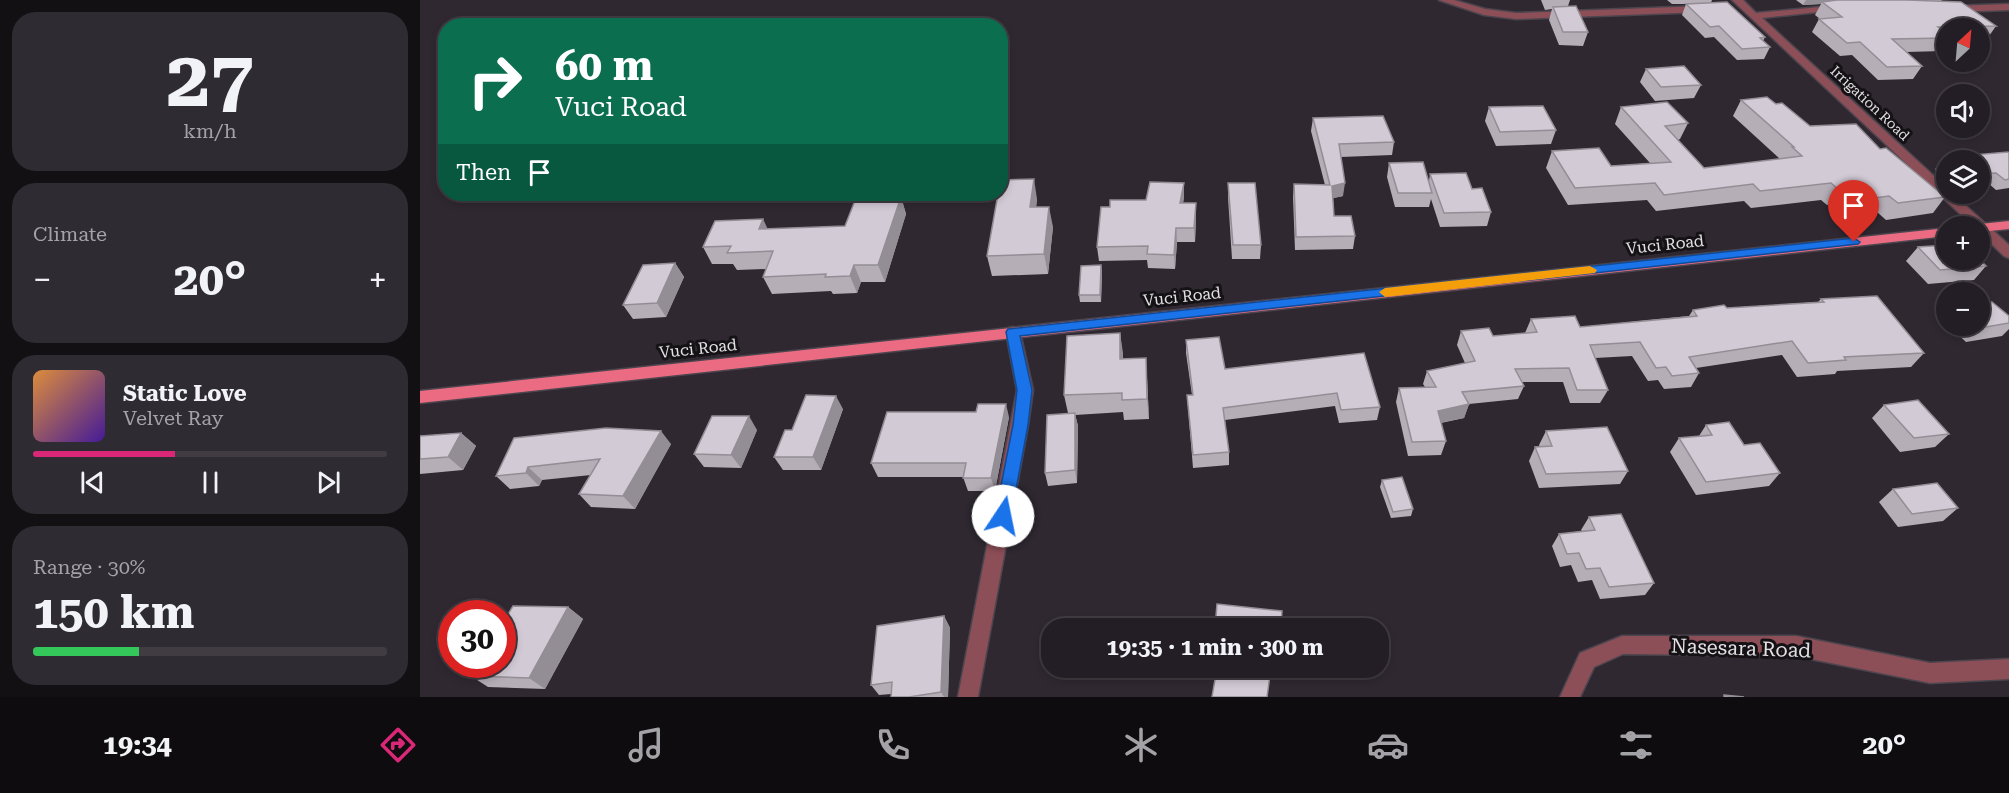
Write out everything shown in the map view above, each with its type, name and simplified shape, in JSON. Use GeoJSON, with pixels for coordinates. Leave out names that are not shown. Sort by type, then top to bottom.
{"type":"FeatureCollection","features":[{"type":"Feature","properties":{"kind":"main road"},"geometry":{"type":"LineString","coordinates":[[1990,227],[2009,225]]}},
{"type":"Feature","properties":{"kind":"main road","name":"Vuci Road"},"geometry":{"type":"LineString","coordinates":[[420,397],[1936,233]]}},
{"type":"Feature","properties":{"kind":"street"},"geometry":{"type":"LineString","coordinates":[[1444,0],[1484,12],[1516,16],[1713,9]]}},
{"type":"Feature","properties":{"kind":"street"},"geometry":{"type":"LineString","coordinates":[[1743,8],[1846,6]]}},
{"type":"Feature","properties":{"kind":"street"},"geometry":{"type":"LineString","coordinates":[[1938,10],[2009,7]]}},
{"type":"Feature","properties":{"kind":"street","name":"Irrigation Road"},"geometry":{"type":"LineString","coordinates":[[1743,8],[1968,216]]}},
{"type":"Feature","properties":{"kind":"street","name":"Irrigation Road"},"geometry":{"type":"LineString","coordinates":[[1990,236],[2009,253]]}},
{"type":"Feature","properties":{"kind":"street"},"geometry":{"type":"LineString","coordinates":[[968,697],[1020,425],[1024,390],[1013,332]]}},
{"type":"Feature","properties":{"kind":"street","name":"Nasesara Road"},"geometry":{"type":"LineString","coordinates":[[1570,697],[1587,660],[1622,645],[1796,646],[1930,673],[2009,669]]}},
{"type":"Feature","properties":{"kind":"building"},"geometry":{"type":"Polygon","coordinates":[[[1907,0],[1961,2],[1984,18],[1936,18],[1936,38],[1892,39],[1922,66],[1887,67],[1860,42],[1847,43],[1819,19],[1842,17],[1822,2],[1907,0]]]}},
{"type":"Feature","properties":{"kind":"building"},"geometry":{"type":"Polygon","coordinates":[[[1727,2],[1765,37],[1760,38],[1770,47],[1742,49],[1719,26],[1710,27],[1686,4],[1727,2]]]}},
{"type":"Feature","properties":{"kind":"building"},"geometry":{"type":"Polygon","coordinates":[[[1576,6],[1588,32],[1563,32],[1553,7],[1576,6]]]}},
{"type":"Feature","properties":{"kind":"building"},"geometry":{"type":"Polygon","coordinates":[[[1684,66],[1701,85],[1661,87],[1646,69],[1684,66]]]}},
{"type":"Feature","properties":{"kind":"building"},"geometry":{"type":"Polygon","coordinates":[[[1767,97],[1776,104],[1782,103],[1810,126],[1856,124],[1880,149],[1886,148],[1936,190],[1936,198],[1898,203],[1889,196],[1860,200],[1847,188],[1838,189],[1831,183],[1760,191],[1753,184],[1664,195],[1655,183],[1575,188],[1552,151],[1599,148],[1611,166],[1671,162],[1621,107],[1667,102],[1688,123],[1665,126],[1704,168],[1802,156],[1741,100],[1767,97]]]}},
{"type":"Feature","properties":{"kind":"building"},"geometry":{"type":"Polygon","coordinates":[[[1543,106],[1556,130],[1500,132],[1489,107],[1543,106]]]}},
{"type":"Feature","properties":{"kind":"building"},"geometry":{"type":"Polygon","coordinates":[[[1383,116],[1394,142],[1339,144],[1345,183],[1332,186],[1334,216],[1351,216],[1355,236],[1296,237],[1294,184],[1330,185],[1313,118],[1383,116]]]}},
{"type":"Feature","properties":{"kind":"building"},"geometry":{"type":"Polygon","coordinates":[[[2009,153],[2009,179],[2005,180],[1996,173],[1990,173],[1990,154],[2009,153]]]}},
{"type":"Feature","properties":{"kind":"building"},"geometry":{"type":"Polygon","coordinates":[[[1423,162],[1432,193],[1398,193],[1389,163],[1423,162]]]}},
{"type":"Feature","properties":{"kind":"building"},"geometry":{"type":"Polygon","coordinates":[[[1466,173],[1472,189],[1482,188],[1491,212],[1444,213],[1430,174],[1466,173]]]}},
{"type":"Feature","properties":{"kind":"building"},"geometry":{"type":"Polygon","coordinates":[[[1034,179],[1030,207],[1049,207],[1044,254],[987,256],[997,201],[1008,201],[1008,180],[1034,179]]]}},
{"type":"Feature","properties":{"kind":"building"},"geometry":{"type":"Polygon","coordinates":[[[1150,182],[1184,183],[1180,203],[1196,203],[1194,228],[1176,228],[1174,255],[1147,254],[1148,246],[1097,247],[1101,207],[1110,207],[1110,200],[1146,200],[1150,182]]]}},
{"type":"Feature","properties":{"kind":"building"},"geometry":{"type":"Polygon","coordinates":[[[1228,183],[1255,183],[1261,245],[1233,245],[1228,183]]]}},
{"type":"Feature","properties":{"kind":"building"},"geometry":{"type":"Polygon","coordinates":[[[855,201],[900,201],[878,265],[854,265],[850,276],[825,277],[826,274],[763,277],[773,251],[727,253],[731,246],[703,247],[715,221],[763,219],[759,229],[845,226],[855,201]]]}},
{"type":"Feature","properties":{"kind":"building"},"geometry":{"type":"Polygon","coordinates":[[[1936,246],[1936,266],[1918,247],[1936,246]]]}},
{"type":"Feature","properties":{"kind":"building"},"geometry":{"type":"Polygon","coordinates":[[[675,263],[657,303],[623,305],[643,265],[675,263]]]}},
{"type":"Feature","properties":{"kind":"building"},"geometry":{"type":"Polygon","coordinates":[[[1101,265],[1100,295],[1079,295],[1081,266],[1101,265]]]}},
{"type":"Feature","properties":{"kind":"building"},"geometry":{"type":"Polygon","coordinates":[[[1877,296],[1924,353],[1844,357],[1846,360],[1808,363],[1792,341],[1689,357],[1699,373],[1672,376],[1666,367],[1656,368],[1640,342],[1590,345],[1608,390],[1577,390],[1569,368],[1515,369],[1524,386],[1462,392],[1469,404],[1438,411],[1446,441],[1412,442],[1399,388],[1436,387],[1427,371],[1475,361],[1461,331],[1489,328],[1493,336],[1537,332],[1531,319],[1575,316],[1580,327],[1697,316],[1693,310],[1724,305],[1727,308],[1877,296]]]}},
{"type":"Feature","properties":{"kind":"building"},"geometry":{"type":"Polygon","coordinates":[[[1990,302],[2009,316],[2009,323],[1990,326],[1990,302]]]}},
{"type":"Feature","properties":{"kind":"building"},"geometry":{"type":"Polygon","coordinates":[[[1120,333],[1120,359],[1146,358],[1147,399],[1122,400],[1122,393],[1064,395],[1067,336],[1120,333]]]}},
{"type":"Feature","properties":{"kind":"building"},"geometry":{"type":"Polygon","coordinates":[[[1219,337],[1225,369],[1364,353],[1380,407],[1341,410],[1337,393],[1223,408],[1229,452],[1193,455],[1187,395],[1193,395],[1186,340],[1219,337]]]}},
{"type":"Feature","properties":{"kind":"building"},"geometry":{"type":"Polygon","coordinates":[[[806,395],[836,396],[813,457],[774,457],[785,430],[792,430],[806,395]]]}},
{"type":"Feature","properties":{"kind":"building"},"geometry":{"type":"Polygon","coordinates":[[[1918,400],[1949,434],[1914,438],[1884,405],[1918,400]]]}},
{"type":"Feature","properties":{"kind":"building"},"geometry":{"type":"Polygon","coordinates":[[[978,404],[1006,404],[991,478],[963,478],[966,463],[871,463],[887,412],[976,412],[978,404]]]}},
{"type":"Feature","properties":{"kind":"building"},"geometry":{"type":"Polygon","coordinates":[[[1075,413],[1075,470],[1045,473],[1047,415],[1075,413]]]}},
{"type":"Feature","properties":{"kind":"building"},"geometry":{"type":"Polygon","coordinates":[[[712,416],[749,416],[731,455],[694,454],[712,416]]]}},
{"type":"Feature","properties":{"kind":"building"},"geometry":{"type":"Polygon","coordinates":[[[1729,422],[1744,445],[1760,443],[1780,473],[1706,482],[1679,438],[1712,435],[1706,425],[1729,422]]]}},
{"type":"Feature","properties":{"kind":"building"},"geometry":{"type":"Polygon","coordinates":[[[1607,427],[1628,471],[1546,474],[1535,447],[1552,446],[1546,431],[1607,427]]]}},
{"type":"Feature","properties":{"kind":"building"},"geometry":{"type":"Polygon","coordinates":[[[606,428],[661,431],[623,496],[579,494],[600,459],[528,467],[526,473],[496,476],[514,438],[606,428]]]}},
{"type":"Feature","properties":{"kind":"building"},"geometry":{"type":"Polygon","coordinates":[[[461,433],[448,457],[420,459],[420,436],[461,433]]]}},
{"type":"Feature","properties":{"kind":"building"},"geometry":{"type":"Polygon","coordinates":[[[1402,477],[1413,509],[1393,512],[1382,480],[1402,477]]]}},
{"type":"Feature","properties":{"kind":"building"},"geometry":{"type":"Polygon","coordinates":[[[1937,483],[1958,508],[1912,514],[1893,489],[1937,483]]]}},
{"type":"Feature","properties":{"kind":"building"},"geometry":{"type":"Polygon","coordinates":[[[1621,514],[1654,583],[1609,587],[1600,568],[1586,569],[1579,553],[1567,554],[1559,534],[1595,530],[1589,517],[1621,514]]]}},
{"type":"Feature","properties":{"kind":"building"},"geometry":{"type":"Polygon","coordinates":[[[1217,604],[1282,611],[1282,618],[1216,618],[1217,604]]]}},
{"type":"Feature","properties":{"kind":"building"},"geometry":{"type":"Polygon","coordinates":[[[516,606],[568,607],[529,678],[516,678],[516,606]]]}},
{"type":"Feature","properties":{"kind":"building"},"geometry":{"type":"Polygon","coordinates":[[[944,616],[941,692],[891,697],[892,682],[871,685],[877,626],[944,616]]]}},
{"type":"Feature","properties":{"kind":"building"},"geometry":{"type":"Polygon","coordinates":[[[1215,678],[1270,678],[1267,697],[1212,697],[1215,678]]]}},
{"type":"Feature","properties":{"kind":"slow traffic"},"geometry":{"type":"LineString","coordinates":[[1385,292],[1590,270]]}},
{"type":"Feature","properties":{"kind":"route"},"geometry":{"type":"LineString","coordinates":[[1003,516],[1020,425],[1024,390],[1013,332],[1854,242]]}}]}
